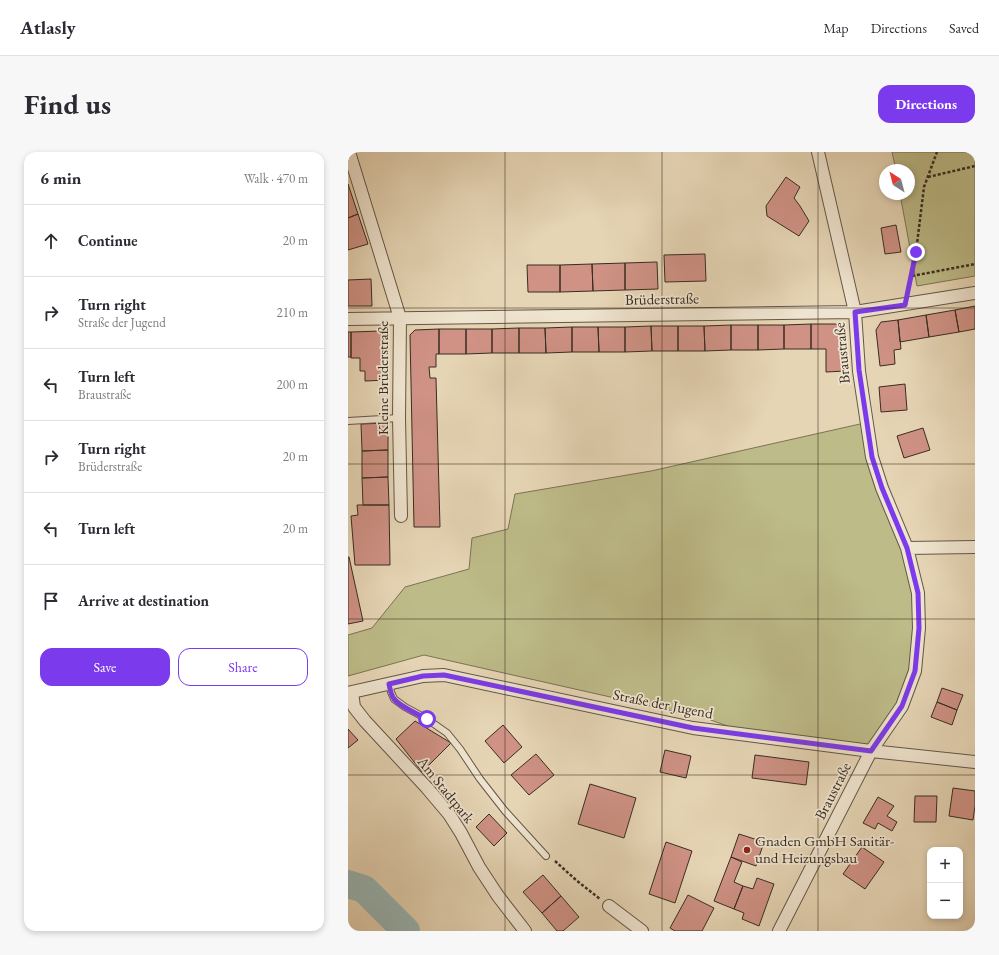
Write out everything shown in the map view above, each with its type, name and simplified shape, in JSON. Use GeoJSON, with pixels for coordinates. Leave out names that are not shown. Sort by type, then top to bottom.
{"type":"FeatureCollection","features":[{"type":"Feature","properties":{"kind":"street","name":"Kleine Brüderstraße"},"geometry":{"type":"LineString","coordinates":[[349,152],[400,318],[400,516]]}},
{"type":"Feature","properties":{"kind":"street","name":"Braustraße"},"geometry":{"type":"LineString","coordinates":[[779,931],[871,751],[902,706],[915,671],[919,628],[918,593],[907,548],[882,488],[872,457],[859,370],[855,312],[818,152]]}},
{"type":"Feature","properties":{"kind":"street","name":"Brüderstraße"},"geometry":{"type":"LineString","coordinates":[[348,320],[855,312],[975,293]]}},
{"type":"Feature","properties":{"kind":"street"},"geometry":{"type":"LineString","coordinates":[[907,548],[975,547]]}},
{"type":"Feature","properties":{"kind":"street","name":"Straße der Jugend"},"geometry":{"type":"LineString","coordinates":[[350,693],[423,676],[444,675],[693,728],[871,751],[975,762]]}},
{"type":"Feature","properties":{"kind":"street","name":"Am Stadtpark"},"geometry":{"type":"LineString","coordinates":[[350,693],[354,707],[365,721],[427,788],[448,814],[461,833],[479,867],[498,896],[525,931]]}},
{"type":"Feature","properties":{"kind":"street"},"geometry":{"type":"LineString","coordinates":[[609,906],[642,931]]}},
{"type":"Feature","properties":{"kind":"lane"},"geometry":{"type":"LineString","coordinates":[[348,421],[399,418]]}},
{"type":"Feature","properties":{"kind":"lane"},"geometry":{"type":"LineString","coordinates":[[389,684],[394,699],[447,733],[505,811],[546,856]]}},
{"type":"Feature","properties":{"kind":"path"},"geometry":{"type":"LineString","coordinates":[[905,305],[916,252],[924,187],[937,152]]}},
{"type":"Feature","properties":{"kind":"path"},"geometry":{"type":"LineString","coordinates":[[928,177],[975,166]]}},
{"type":"Feature","properties":{"kind":"path"},"geometry":{"type":"LineString","coordinates":[[912,276],[975,264]]}},
{"type":"Feature","properties":{"kind":"path"},"geometry":{"type":"LineString","coordinates":[[546,856],[555,861],[609,906]]}},
{"type":"Feature","properties":{"kind":"shaded area"},"geometry":{"type":"Polygon","coordinates":[[[892,152],[975,152],[975,276],[917,286],[901,200],[915,200],[915,164],[895,164],[892,152]]]}},
{"type":"Feature","properties":{"kind":"shaded area"},"geometry":{"type":"Polygon","coordinates":[[[860,424],[868,425],[918,593],[915,671],[871,751],[755,736],[708,719],[424,655],[348,676],[348,635],[372,628],[405,587],[469,569],[472,538],[508,529],[515,494],[651,471],[860,424]]]}},
{"type":"Feature","properties":{"kind":"building"},"geometry":{"type":"Polygon","coordinates":[[[786,177],[800,187],[794,198],[809,221],[799,236],[767,216],[766,206],[786,177]]]}},
{"type":"Feature","properties":{"kind":"building"},"geometry":{"type":"Polygon","coordinates":[[[348,184],[358,214],[348,218],[348,184]]]}},
{"type":"Feature","properties":{"kind":"building"},"geometry":{"type":"Polygon","coordinates":[[[358,214],[368,244],[348,250],[348,218],[358,214]]]}},
{"type":"Feature","properties":{"kind":"building"},"geometry":{"type":"Polygon","coordinates":[[[896,225],[901,252],[885,254],[881,228],[896,225]]]}},
{"type":"Feature","properties":{"kind":"building"},"geometry":{"type":"Polygon","coordinates":[[[705,254],[706,281],[665,282],[664,255],[705,254]]]}},
{"type":"Feature","properties":{"kind":"building"},"geometry":{"type":"Polygon","coordinates":[[[657,262],[658,289],[625,290],[625,263],[657,262]]]}},
{"type":"Feature","properties":{"kind":"building"},"geometry":{"type":"Polygon","coordinates":[[[625,263],[625,290],[593,291],[592,264],[625,263]]]}},
{"type":"Feature","properties":{"kind":"building"},"geometry":{"type":"Polygon","coordinates":[[[592,264],[593,291],[560,292],[560,265],[592,264]]]}},
{"type":"Feature","properties":{"kind":"building"},"geometry":{"type":"Polygon","coordinates":[[[527,265],[560,265],[560,292],[528,292],[527,265]]]}},
{"type":"Feature","properties":{"kind":"building"},"geometry":{"type":"Polygon","coordinates":[[[371,279],[372,306],[348,306],[348,280],[371,279]]]}},
{"type":"Feature","properties":{"kind":"building"},"geometry":{"type":"Polygon","coordinates":[[[975,306],[975,329],[959,332],[955,310],[975,306]]]}},
{"type":"Feature","properties":{"kind":"building"},"geometry":{"type":"Polygon","coordinates":[[[955,310],[959,332],[929,337],[926,315],[955,310]]]}},
{"type":"Feature","properties":{"kind":"building"},"geometry":{"type":"Polygon","coordinates":[[[926,315],[929,337],[900,342],[898,320],[926,315]]]}},
{"type":"Feature","properties":{"kind":"building"},"geometry":{"type":"Polygon","coordinates":[[[898,320],[901,349],[894,350],[895,364],[880,366],[876,330],[881,322],[898,320]]]}},
{"type":"Feature","properties":{"kind":"building"},"geometry":{"type":"Polygon","coordinates":[[[811,324],[836,324],[844,332],[845,371],[826,372],[826,349],[811,349],[811,324]]]}},
{"type":"Feature","properties":{"kind":"building"},"geometry":{"type":"Polygon","coordinates":[[[811,324],[811,349],[784,349],[784,325],[811,324]]]}},
{"type":"Feature","properties":{"kind":"building"},"geometry":{"type":"Polygon","coordinates":[[[731,325],[758,325],[758,350],[731,350],[731,325]]]}},
{"type":"Feature","properties":{"kind":"building"},"geometry":{"type":"Polygon","coordinates":[[[731,325],[731,350],[705,351],[704,326],[731,325]]]}},
{"type":"Feature","properties":{"kind":"building"},"geometry":{"type":"Polygon","coordinates":[[[758,325],[784,325],[784,349],[758,350],[758,325]]]}},
{"type":"Feature","properties":{"kind":"building"},"geometry":{"type":"Polygon","coordinates":[[[651,326],[678,326],[678,351],[652,351],[651,326]]]}},
{"type":"Feature","properties":{"kind":"building"},"geometry":{"type":"Polygon","coordinates":[[[651,326],[652,351],[625,352],[625,327],[651,326]]]}},
{"type":"Feature","properties":{"kind":"building"},"geometry":{"type":"Polygon","coordinates":[[[678,326],[704,326],[705,351],[678,351],[678,326]]]}},
{"type":"Feature","properties":{"kind":"building"},"geometry":{"type":"Polygon","coordinates":[[[572,327],[598,327],[599,352],[572,352],[572,327]]]}},
{"type":"Feature","properties":{"kind":"building"},"geometry":{"type":"Polygon","coordinates":[[[572,327],[572,352],[546,353],[545,328],[572,327]]]}},
{"type":"Feature","properties":{"kind":"building"},"geometry":{"type":"Polygon","coordinates":[[[598,327],[625,327],[625,352],[599,352],[598,327]]]}},
{"type":"Feature","properties":{"kind":"building"},"geometry":{"type":"Polygon","coordinates":[[[519,328],[545,328],[546,353],[519,353],[519,328]]]}},
{"type":"Feature","properties":{"kind":"building"},"geometry":{"type":"Polygon","coordinates":[[[519,328],[519,353],[492,353],[492,329],[519,328]]]}},
{"type":"Feature","properties":{"kind":"building"},"geometry":{"type":"Polygon","coordinates":[[[439,329],[439,354],[436,354],[436,367],[429,367],[430,378],[436,378],[440,527],[414,527],[410,335],[415,330],[439,329]]]}},
{"type":"Feature","properties":{"kind":"building"},"geometry":{"type":"Polygon","coordinates":[[[439,329],[466,329],[466,354],[439,354],[439,329]]]}},
{"type":"Feature","properties":{"kind":"building"},"geometry":{"type":"Polygon","coordinates":[[[466,329],[492,329],[492,353],[466,354],[466,329]]]}},
{"type":"Feature","properties":{"kind":"building"},"geometry":{"type":"Polygon","coordinates":[[[381,331],[387,337],[388,380],[365,381],[365,371],[360,371],[360,358],[351,358],[351,332],[381,331]]]}},
{"type":"Feature","properties":{"kind":"building"},"geometry":{"type":"Polygon","coordinates":[[[348,332],[351,332],[351,357],[348,357],[348,332]]]}},
{"type":"Feature","properties":{"kind":"building"},"geometry":{"type":"Polygon","coordinates":[[[905,384],[907,410],[881,412],[879,387],[905,384]]]}},
{"type":"Feature","properties":{"kind":"building"},"geometry":{"type":"Polygon","coordinates":[[[388,423],[388,450],[362,451],[361,424],[388,423]]]}},
{"type":"Feature","properties":{"kind":"building"},"geometry":{"type":"Polygon","coordinates":[[[923,428],[930,450],[904,458],[897,436],[923,428]]]}},
{"type":"Feature","properties":{"kind":"building"},"geometry":{"type":"Polygon","coordinates":[[[388,450],[388,477],[362,478],[362,451],[388,450]]]}},
{"type":"Feature","properties":{"kind":"building"},"geometry":{"type":"Polygon","coordinates":[[[388,477],[389,505],[363,505],[362,478],[388,477]]]}},
{"type":"Feature","properties":{"kind":"building"},"geometry":{"type":"Polygon","coordinates":[[[357,505],[389,505],[390,565],[355,565],[351,516],[358,515],[357,505]]]}},
{"type":"Feature","properties":{"kind":"building"},"geometry":{"type":"Polygon","coordinates":[[[348,557],[363,621],[348,624],[348,557]]]}},
{"type":"Feature","properties":{"kind":"building"},"geometry":{"type":"Polygon","coordinates":[[[942,688],[963,695],[957,710],[937,702],[942,688]]]}},
{"type":"Feature","properties":{"kind":"building"},"geometry":{"type":"Polygon","coordinates":[[[937,702],[957,710],[952,725],[931,717],[937,702]]]}},
{"type":"Feature","properties":{"kind":"building"},"geometry":{"type":"Polygon","coordinates":[[[415,721],[451,743],[422,772],[396,739],[415,721]]]}},
{"type":"Feature","properties":{"kind":"building"},"geometry":{"type":"Polygon","coordinates":[[[503,725],[522,747],[504,763],[485,741],[503,725]]]}},
{"type":"Feature","properties":{"kind":"building"},"geometry":{"type":"Polygon","coordinates":[[[348,729],[358,740],[348,748],[348,729]]]}},
{"type":"Feature","properties":{"kind":"building"},"geometry":{"type":"Polygon","coordinates":[[[665,750],[691,756],[686,778],[660,772],[665,750]]]}},
{"type":"Feature","properties":{"kind":"building"},"geometry":{"type":"Polygon","coordinates":[[[536,754],[554,775],[529,795],[511,775],[536,754]]]}},
{"type":"Feature","properties":{"kind":"building"},"geometry":{"type":"Polygon","coordinates":[[[755,755],[809,762],[806,785],[752,778],[755,755]]]}},
{"type":"Feature","properties":{"kind":"building"},"geometry":{"type":"Polygon","coordinates":[[[590,784],[636,798],[624,838],[578,824],[590,784]]]}},
{"type":"Feature","properties":{"kind":"building"},"geometry":{"type":"Polygon","coordinates":[[[953,788],[975,791],[973,820],[949,816],[953,788]]]}},
{"type":"Feature","properties":{"kind":"building"},"geometry":{"type":"Polygon","coordinates":[[[915,796],[937,796],[936,822],[914,822],[915,796]]]}},
{"type":"Feature","properties":{"kind":"building"},"geometry":{"type":"Polygon","coordinates":[[[878,797],[894,806],[887,816],[897,822],[892,831],[878,823],[875,829],[863,823],[878,797]]]}},
{"type":"Feature","properties":{"kind":"building"},"geometry":{"type":"Polygon","coordinates":[[[489,814],[507,833],[494,846],[476,827],[489,814]]]}},
{"type":"Feature","properties":{"kind":"building","name":"Gnaden GmbH Sanitär- und Heizungsbau"},"geometry":{"type":"Polygon","coordinates":[[[739,834],[764,842],[756,866],[731,857],[739,834]]]}},
{"type":"Feature","properties":{"kind":"building"},"geometry":{"type":"Polygon","coordinates":[[[666,842],[692,851],[675,903],[649,894],[666,842]]]}},
{"type":"Feature","properties":{"kind":"building"},"geometry":{"type":"Polygon","coordinates":[[[862,847],[884,862],[865,889],[843,874],[862,847]]]}},
{"type":"Feature","properties":{"kind":"building"},"geometry":{"type":"Polygon","coordinates":[[[731,857],[742,862],[734,882],[743,886],[734,909],[714,901],[731,857]]]}},
{"type":"Feature","properties":{"kind":"building"},"geometry":{"type":"Polygon","coordinates":[[[543,875],[561,896],[542,913],[523,892],[543,875]]]}},
{"type":"Feature","properties":{"kind":"building"},"geometry":{"type":"Polygon","coordinates":[[[757,878],[774,884],[759,926],[742,919],[744,913],[734,909],[743,886],[753,889],[757,878]]]}},
{"type":"Feature","properties":{"kind":"building"},"geometry":{"type":"Polygon","coordinates":[[[688,895],[714,908],[702,931],[675,931],[670,928],[688,895]]]}},
{"type":"Feature","properties":{"kind":"building"},"geometry":{"type":"Polygon","coordinates":[[[561,896],[579,917],[563,931],[557,931],[542,913],[561,896]]]}},
{"type":"Feature","properties":{"kind":"waterway"},"geometry":{"type":"LineString","coordinates":[[348,884],[364,889],[406,931]]}},
{"type":"Feature","properties":{"kind":"place","name":"Gnaden GmbH Sanitär- und Heizungsbau"},"geometry":{"type":"Point","coordinates":[747,850]}},
{"type":"Feature","properties":{"kind":"route"},"geometry":{"type":"LineString","coordinates":[[427,719],[394,699],[389,684],[423,676],[444,675],[693,728],[871,751],[902,706],[915,671],[919,628],[918,593],[907,548],[882,488],[872,457],[859,370],[855,312],[905,305],[916,252]]}}]}
